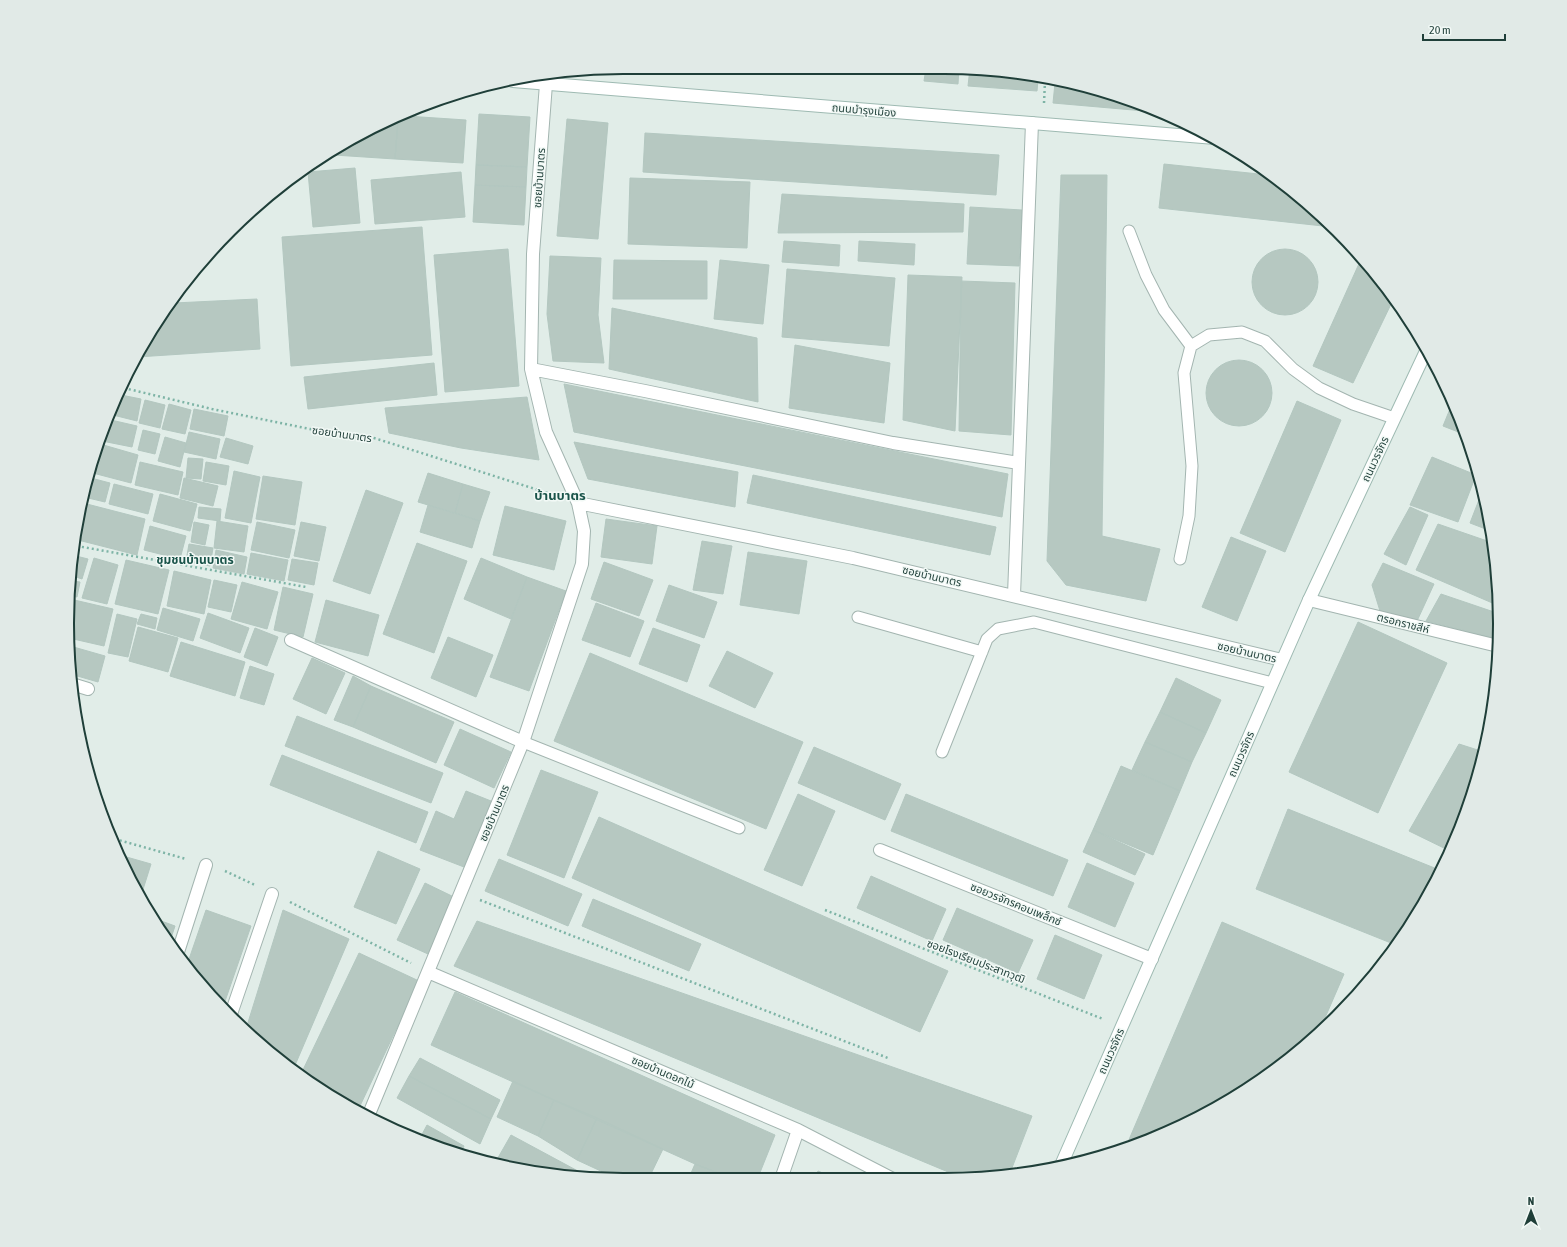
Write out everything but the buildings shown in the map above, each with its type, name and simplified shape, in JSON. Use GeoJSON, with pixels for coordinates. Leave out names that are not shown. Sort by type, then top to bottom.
{"type":"FeatureCollection","features":[{"type":"Feature","properties":{"kind":"street","name":"ถนนบำรุงเมือง"},"geometry":{"type":"LineString","coordinates":[[528,83],[1197,137]]}},
{"type":"Feature","properties":{"kind":"street","name":"ซอยบ้านบาตร"},"geometry":{"type":"LineString","coordinates":[[370,1111],[523,742],[582,564],[584,531],[578,503],[546,432],[531,368],[533,254],[546,84]]}},
{"type":"Feature","properties":{"kind":"street"},"geometry":{"type":"LineString","coordinates":[[1014,595],[1032,123]]}},
{"type":"Feature","properties":{"kind":"street","name":"ถนนวรจักร"},"geometry":{"type":"LineString","coordinates":[[1063,1159],[1282,660],[1423,357]]}},
{"type":"Feature","properties":{"kind":"street"},"geometry":{"type":"LineString","coordinates":[[531,368],[893,443],[1019,463]]}},
{"type":"Feature","properties":{"kind":"street","name":"ซอยบ้านบาตร"},"geometry":{"type":"LineString","coordinates":[[578,503],[853,558],[1014,595],[1282,660]]}},
{"type":"Feature","properties":{"kind":"street","name":"ตรอกราชสีห์"},"geometry":{"type":"LineString","coordinates":[[1309,600],[1492,645]]}},
{"type":"Feature","properties":{"kind":"street"},"geometry":{"type":"LineString","coordinates":[[290,640],[523,742]]}},
{"type":"Feature","properties":{"kind":"street"},"geometry":{"type":"LineString","coordinates":[[78,686],[88,689]]}},
{"type":"Feature","properties":{"kind":"street","name":"ซอยวรจักรคอมเพล็กซ์"},"geometry":{"type":"LineString","coordinates":[[880,850],[1152,959]]}},
{"type":"Feature","properties":{"kind":"street"},"geometry":{"type":"LineString","coordinates":[[180,947],[206,865]]}},
{"type":"Feature","properties":{"kind":"street"},"geometry":{"type":"LineString","coordinates":[[233,1009],[272,894]]}},
{"type":"Feature","properties":{"kind":"street","name":"ซอยบ้านดอกไม้"},"geometry":{"type":"LineString","coordinates":[[428,972],[798,1130],[881,1173]]}},
{"type":"Feature","properties":{"kind":"street"},"geometry":{"type":"LineString","coordinates":[[783,1173],[798,1130]]}},
{"type":"Feature","properties":{"kind":"lane"},"geometry":{"type":"LineString","coordinates":[[1129,232],[1146,276],[1160,303],[1191,346]]}},
{"type":"Feature","properties":{"kind":"lane"},"geometry":{"type":"LineString","coordinates":[[1180,559],[1189,516],[1192,466],[1184,373],[1191,346],[1209,335],[1242,332],[1265,341],[1293,369],[1319,388],[1353,404],[1394,418]]}},
{"type":"Feature","properties":{"kind":"lane"},"geometry":{"type":"LineString","coordinates":[[858,617],[982,652]]}},
{"type":"Feature","properties":{"kind":"lane"},"geometry":{"type":"LineString","coordinates":[[942,752],[987,639],[998,629],[1034,622],[1272,683]]}},
{"type":"Feature","properties":{"kind":"lane"},"geometry":{"type":"LineString","coordinates":[[523,742],[739,828]]}},
{"type":"Feature","properties":{"kind":"path","name":"ซอยบ้านบาตร"},"geometry":{"type":"LineString","coordinates":[[127,389],[212,409],[344,436],[371,437],[578,503]]}},
{"type":"Feature","properties":{"kind":"path"},"geometry":{"type":"LineString","coordinates":[[80,547],[306,587]]}},
{"type":"Feature","properties":{"kind":"path"},"geometry":{"type":"LineString","coordinates":[[461,892],[888,1058]]}},
{"type":"Feature","properties":{"kind":"path","name":"ซอยโรงเรียนประสาทวุฒิ"},"geometry":{"type":"LineString","coordinates":[[825,910],[1122,1026]]}},
{"type":"Feature","properties":{"kind":"district","name":"บ้านบาตร"},"geometry":{"type":"Point","coordinates":[560,495]}},
{"type":"Feature","properties":{"kind":"district","name":"ชุมชนบ้านบาตร"},"geometry":{"type":"Point","coordinates":[195,560]}}]}
